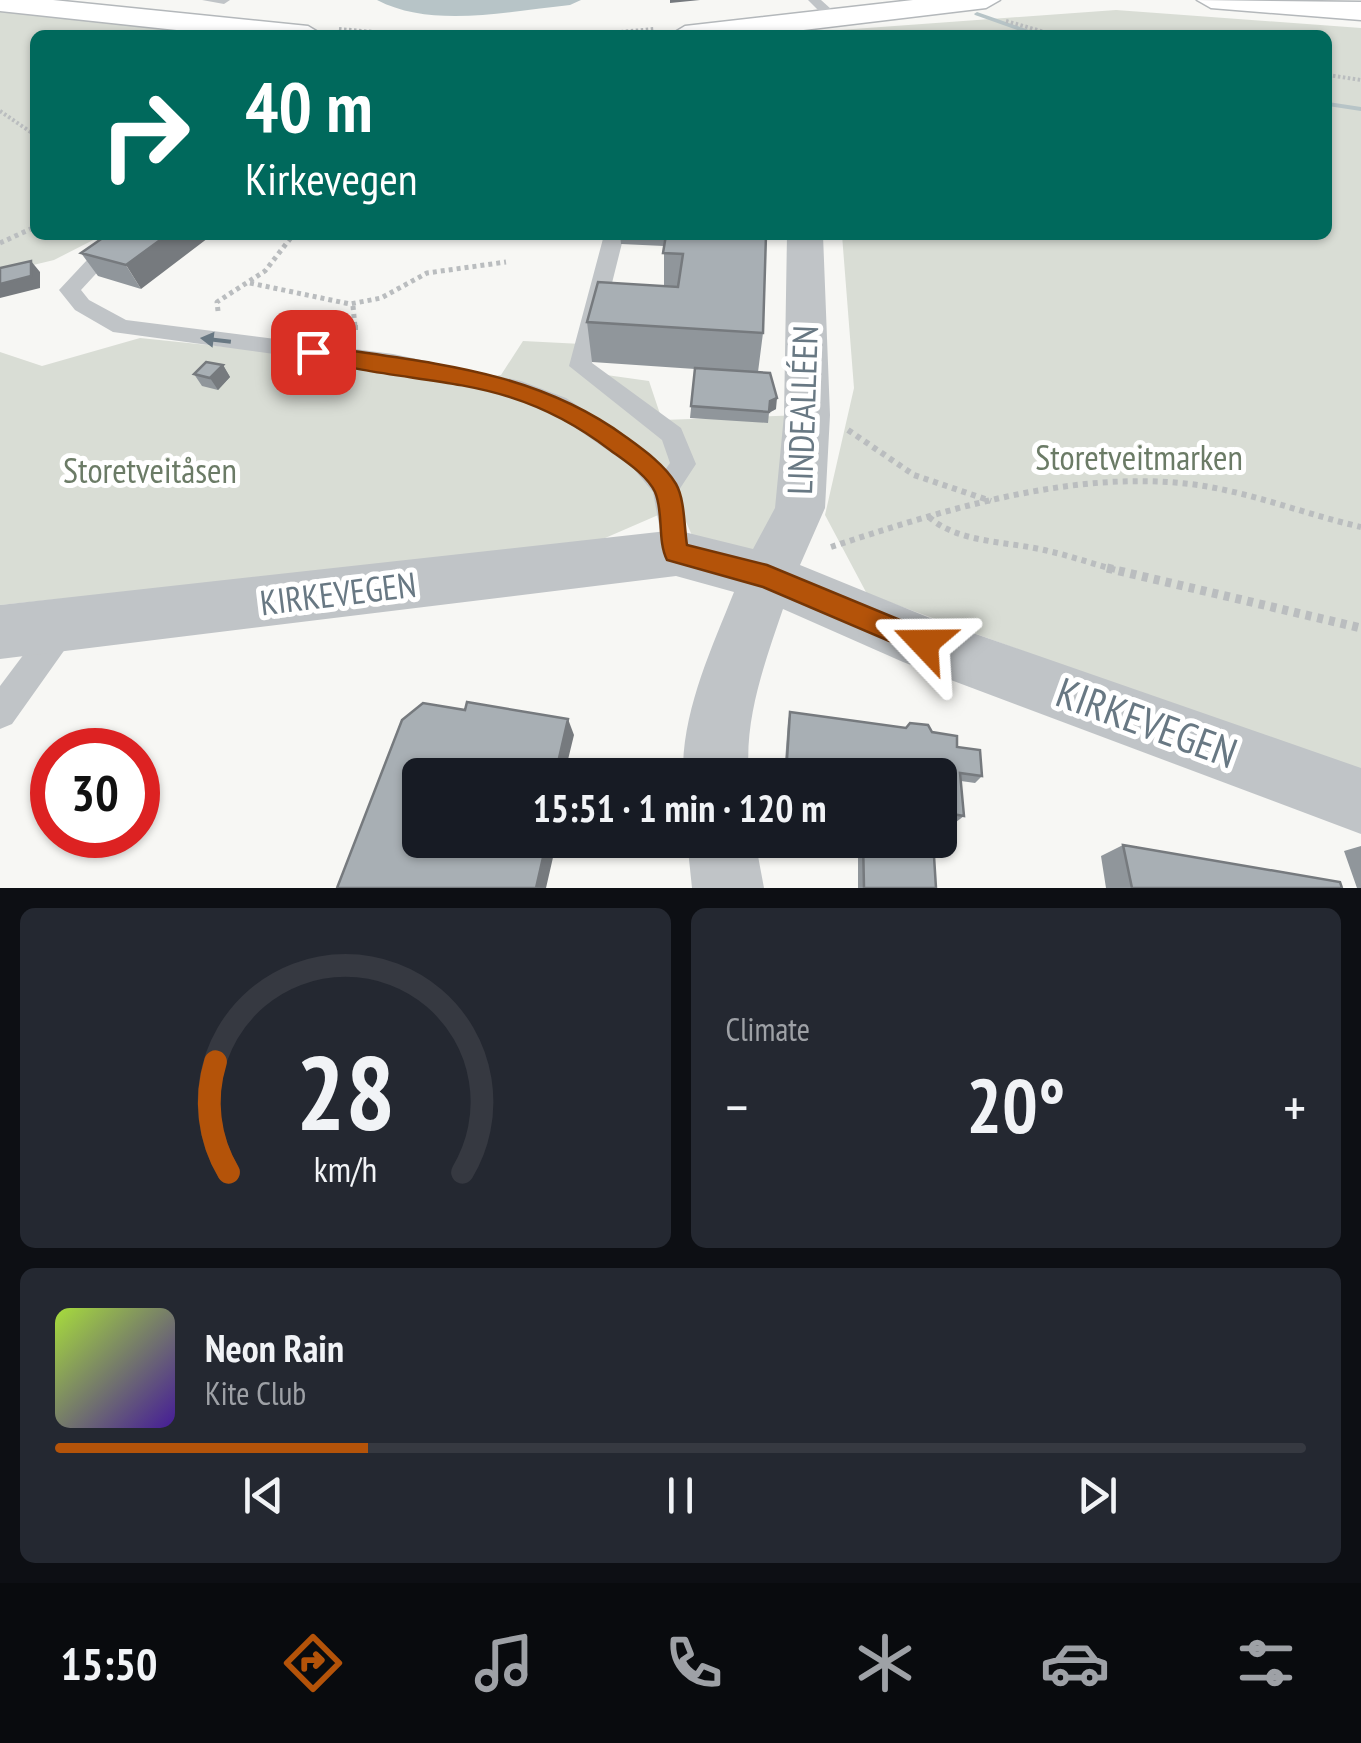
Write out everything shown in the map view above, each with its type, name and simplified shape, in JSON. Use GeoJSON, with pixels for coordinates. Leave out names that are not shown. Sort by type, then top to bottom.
{"type":"FeatureCollection","features":[{"type":"Feature","properties":{"kind":"main road"},"geometry":{"type":"LineString","coordinates":[[1212,0],[1361,11]]}},
{"type":"Feature","properties":{"kind":"main road"},"geometry":{"type":"LineString","coordinates":[[0,3],[260,30]]}},
{"type":"Feature","properties":{"kind":"main road"},"geometry":{"type":"LineString","coordinates":[[795,29],[824,9],[995,10]]}},
{"type":"Feature","properties":{"kind":"street","name":"LINDEALLÉEN"},"geometry":{"type":"LineString","coordinates":[[767,577],[800,508],[808,415],[805,240]]}},
{"type":"Feature","properties":{"kind":"street","name":"KIRKEVEGEN"},"geometry":{"type":"LineString","coordinates":[[0,632],[63,628],[676,552],[767,577],[924,643],[1361,801]]}},
{"type":"Feature","properties":{"kind":"street"},"geometry":{"type":"LineString","coordinates":[[715,758],[729,679],[767,577]]}},
{"type":"Feature","properties":{"kind":"street"},"geometry":{"type":"LineString","coordinates":[[724,858],[728,888]]}},
{"type":"Feature","properties":{"kind":"lane"},"geometry":{"type":"LineString","coordinates":[[208,0],[224,0]]}},
{"type":"Feature","properties":{"kind":"lane"},"geometry":{"type":"LineString","coordinates":[[122,240],[69,290],[82,305],[121,327],[393,362],[521,389],[578,414],[642,461],[666,489],[676,552]]}},
{"type":"Feature","properties":{"kind":"lane"},"geometry":{"type":"LineString","coordinates":[[613,240],[580,366],[672,435],[683,464],[666,489]]}},
{"type":"Feature","properties":{"kind":"lane"},"geometry":{"type":"LineString","coordinates":[[0,713],[63,628]]}},
{"type":"Feature","properties":{"kind":"path"},"geometry":{"type":"LineString","coordinates":[[995,10],[1043,30]]}},
{"type":"Feature","properties":{"kind":"path"},"geometry":{"type":"LineString","coordinates":[[1332,76],[1361,80]]}},
{"type":"Feature","properties":{"kind":"path"},"geometry":{"type":"LineString","coordinates":[[0,111],[30,131]]}},
{"type":"Feature","properties":{"kind":"path"},"geometry":{"type":"LineString","coordinates":[[0,243],[30,229]]}},
{"type":"Feature","properties":{"kind":"path"},"geometry":{"type":"LineString","coordinates":[[250,283],[278,260],[290,240]]}},
{"type":"Feature","properties":{"kind":"path"},"geometry":{"type":"LineString","coordinates":[[224,341],[217,302],[233,286],[250,283],[352,306],[382,297],[403,279],[438,271],[494,268],[506,262]]}},
{"type":"Feature","properties":{"kind":"path"},"geometry":{"type":"LineString","coordinates":[[846,428],[875,456],[935,486],[994,502]]}},
{"type":"Feature","properties":{"kind":"path"},"geometry":{"type":"LineString","coordinates":[[767,577],[822,550],[929,517],[994,502],[1110,484],[1169,481],[1232,492],[1361,527]]}},
{"type":"Feature","properties":{"kind":"path"},"geometry":{"type":"LineString","coordinates":[[929,517],[938,525],[981,539],[1046,550],[1171,586],[1361,628]]}},
{"type":"Feature","properties":{"kind":"green space","name":"Storetveitmarken"},"geometry":{"type":"Polygon","coordinates":[[[1116,10],[1361,28],[1361,775],[867,594],[825,515],[854,388],[842,240],[1332,240],[1332,30],[840,30],[1116,10]]]}},
{"type":"Feature","properties":{"kind":"green space"},"geometry":{"type":"Polygon","coordinates":[[[0,11],[173,30],[30,30],[30,240],[93,240],[54,260],[0,273],[0,11]]]}},
{"type":"Feature","properties":{"kind":"green space","name":"Storetveitåsen"},"geometry":{"type":"Polygon","coordinates":[[[140,338],[275,352],[449,381],[501,375],[523,341],[582,344],[578,371],[649,381],[662,420],[803,415],[780,574],[709,574],[679,506],[589,545],[0,605],[0,352],[42,366],[140,338]]]}},
{"type":"Feature","properties":{"kind":"shaded area"},"geometry":{"type":"Polygon","coordinates":[[[377,0],[581,0],[522,11],[446,16],[399,9],[377,0]]]}},
{"type":"Feature","properties":{"kind":"building"},"geometry":{"type":"Polygon","coordinates":[[[100,240],[160,240],[126,265],[81,253],[100,240]]]}},
{"type":"Feature","properties":{"kind":"building"},"geometry":{"type":"Polygon","coordinates":[[[665,240],[766,240],[763,333],[587,322],[598,282],[678,287],[683,254],[663,253],[665,240]]]}},
{"type":"Feature","properties":{"kind":"building"},"geometry":{"type":"Polygon","coordinates":[[[31,261],[31,276],[0,284],[0,268],[31,261]]]}},
{"type":"Feature","properties":{"kind":"building"},"geometry":{"type":"Polygon","coordinates":[[[206,362],[223,365],[210,378],[194,374],[206,362]]]}},
{"type":"Feature","properties":{"kind":"building"},"geometry":{"type":"Polygon","coordinates":[[[695,368],[770,373],[777,398],[770,401],[769,412],[691,406],[695,368]]]}},
{"type":"Feature","properties":{"kind":"building"},"geometry":{"type":"Polygon","coordinates":[[[467,702],[568,719],[559,758],[402,758],[402,858],[543,858],[536,888],[337,888],[402,720],[423,703],[465,710],[467,702]]]}},
{"type":"Feature","properties":{"kind":"building"},"geometry":{"type":"Polygon","coordinates":[[[790,712],[906,728],[910,723],[957,736],[957,747],[980,750],[982,776],[960,773],[964,816],[957,815],[957,758],[787,758],[790,712]]]}},
{"type":"Feature","properties":{"kind":"building"},"geometry":{"type":"Polygon","coordinates":[[[1123,845],[1340,882],[1342,888],[1132,888],[1123,845]]]}},
{"type":"Feature","properties":{"kind":"building"},"geometry":{"type":"Polygon","coordinates":[[[863,858],[934,858],[936,888],[864,888],[863,858]]]}},
{"type":"Feature","properties":{"kind":"waterway"},"geometry":{"type":"LineString","coordinates":[[977,14],[1023,30]]}},
{"type":"Feature","properties":{"kind":"waterway"},"geometry":{"type":"LineString","coordinates":[[1332,105],[1361,109]]}},
{"type":"Feature","properties":{"kind":"route"},"geometry":{"type":"LineString","coordinates":[[313,352],[479,379],[521,389],[558,404],[642,461],[666,489],[672,504],[676,552],[767,577],[924,643]]}}]}
